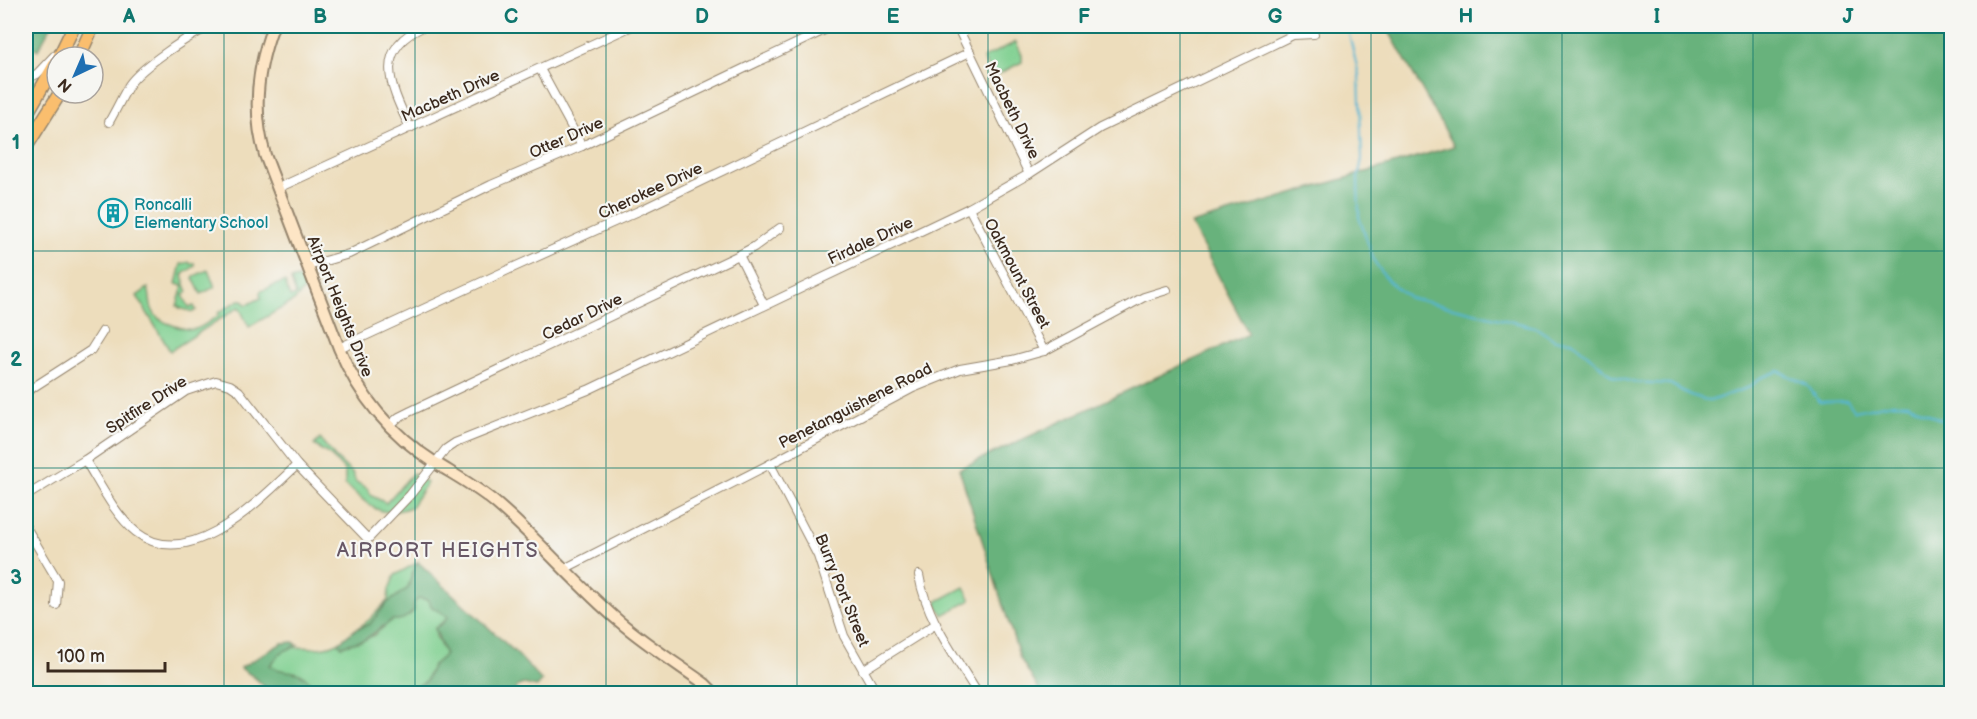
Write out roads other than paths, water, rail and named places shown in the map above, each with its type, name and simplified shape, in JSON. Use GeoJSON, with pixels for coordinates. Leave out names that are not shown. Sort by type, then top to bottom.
{"type":"FeatureCollection","features":[{"type":"Feature","properties":{"kind":"main road"},"geometry":{"type":"LineString","coordinates":[[84,45],[93,26]]}},
{"type":"Feature","properties":{"kind":"main road"},"geometry":{"type":"LineString","coordinates":[[65,45],[72,31]]}},
{"type":"Feature","properties":{"kind":"main road"},"geometry":{"type":"LineString","coordinates":[[26,116],[45,82]]}},
{"type":"Feature","properties":{"kind":"main road"},"geometry":{"type":"LineString","coordinates":[[26,147],[52,105]]}},
{"type":"Feature","properties":{"kind":"street"},"geometry":{"type":"LineString","coordinates":[[110,122],[129,85],[139,73],[197,32],[211,26]]}},
{"type":"Feature","properties":{"kind":"street"},"geometry":{"type":"LineString","coordinates":[[256,26],[272,27]]}},
{"type":"Feature","properties":{"kind":"street"},"geometry":{"type":"LineString","coordinates":[[410,128],[391,84],[389,63],[402,39],[411,31],[424,26]]}},
{"type":"Feature","properties":{"kind":"street","name":"Macbeth Drive"},"geometry":{"type":"LineString","coordinates":[[278,188],[632,26]]}},
{"type":"Feature","properties":{"kind":"street","name":"Otter Drive"},"geometry":{"type":"LineString","coordinates":[[308,266],[349,254],[833,26]]}},
{"type":"Feature","properties":{"kind":"street","name":"Macbeth Drive"},"geometry":{"type":"LineString","coordinates":[[957,26],[1029,174]]}},
{"type":"Feature","properties":{"kind":"street","name":"Airport Heights Drive"},"geometry":{"type":"LineString","coordinates":[[272,27],[258,81],[257,115],[262,145],[339,348],[356,384],[389,426],[413,447],[492,499],[619,621],[715,693]]}},
{"type":"Feature","properties":{"kind":"street"},"geometry":{"type":"LineString","coordinates":[[26,79],[36,74],[49,62],[72,31]]}},
{"type":"Feature","properties":{"kind":"street","name":"Firdale Drive"},"geometry":{"type":"LineString","coordinates":[[368,539],[410,495],[446,449],[463,439],[588,390],[969,208],[1029,174],[1100,128],[1293,35],[1314,34]]}},
{"type":"Feature","properties":{"kind":"street","name":"Cherokee Drive"},"geometry":{"type":"LineString","coordinates":[[339,348],[643,209],[970,52]]}},
{"type":"Feature","properties":{"kind":"street"},"geometry":{"type":"LineString","coordinates":[[540,69],[582,146]]}},
{"type":"Feature","properties":{"kind":"street","name":"Oakmount Street"},"geometry":{"type":"LineString","coordinates":[[969,208],[1044,351]]}},
{"type":"Feature","properties":{"kind":"street","name":"Cedar Drive"},"geometry":{"type":"LineString","coordinates":[[389,426],[409,412],[754,248],[780,228]]}},
{"type":"Feature","properties":{"kind":"street"},"geometry":{"type":"LineString","coordinates":[[739,255],[764,305]]}},
{"type":"Feature","properties":{"kind":"street","name":"Penetanguishene Road"},"geometry":{"type":"LineString","coordinates":[[564,569],[928,381],[960,369],[1012,360],[1044,351],[1144,297],[1167,290]]}},
{"type":"Feature","properties":{"kind":"street"},"geometry":{"type":"LineString","coordinates":[[26,392],[91,350],[103,332]]}},
{"type":"Feature","properties":{"kind":"street","name":"Spitfire Drive"},"geometry":{"type":"LineString","coordinates":[[26,496],[85,460],[186,391],[216,381],[240,391],[297,465],[368,539]]}},
{"type":"Feature","properties":{"kind":"street"},"geometry":{"type":"LineString","coordinates":[[85,460],[128,524],[148,539],[173,546],[188,544],[204,538],[235,518],[260,500],[297,465]]}},
{"type":"Feature","properties":{"kind":"street","name":"Burry Port Street"},"geometry":{"type":"LineString","coordinates":[[770,464],[818,556],[844,636],[877,693]]}},
{"type":"Feature","properties":{"kind":"street"},"geometry":{"type":"LineString","coordinates":[[26,527],[58,581],[56,605]]}},
{"type":"Feature","properties":{"kind":"street"},"geometry":{"type":"LineString","coordinates":[[918,575],[922,595],[936,624],[978,693]]}},
{"type":"Feature","properties":{"kind":"street"},"geometry":{"type":"LineString","coordinates":[[863,669],[936,624]]}},
{"type":"Feature","properties":{"kind":"waterway"},"geometry":{"type":"LineString","coordinates":[[1347,26],[1359,75],[1362,159],[1358,178],[1359,217],[1374,261],[1388,281],[1410,298],[1535,327],[1555,340],[1572,341],[1612,376],[1633,382],[1670,384],[1690,395],[1710,401],[1750,387],[1760,378],[1779,371],[1807,385],[1820,402],[1847,401],[1855,411],[1893,403],[1908,404],[1952,425]]}},
{"type":"Feature","properties":{"kind":"place","name":"Roncalli Elementary School"},"geometry":{"type":"Point","coordinates":[113,213]}},
{"type":"Feature","properties":{"kind":"district","name":"AIRPORT HEIGHTS"},"geometry":{"type":"Point","coordinates":[438,550]}}]}
